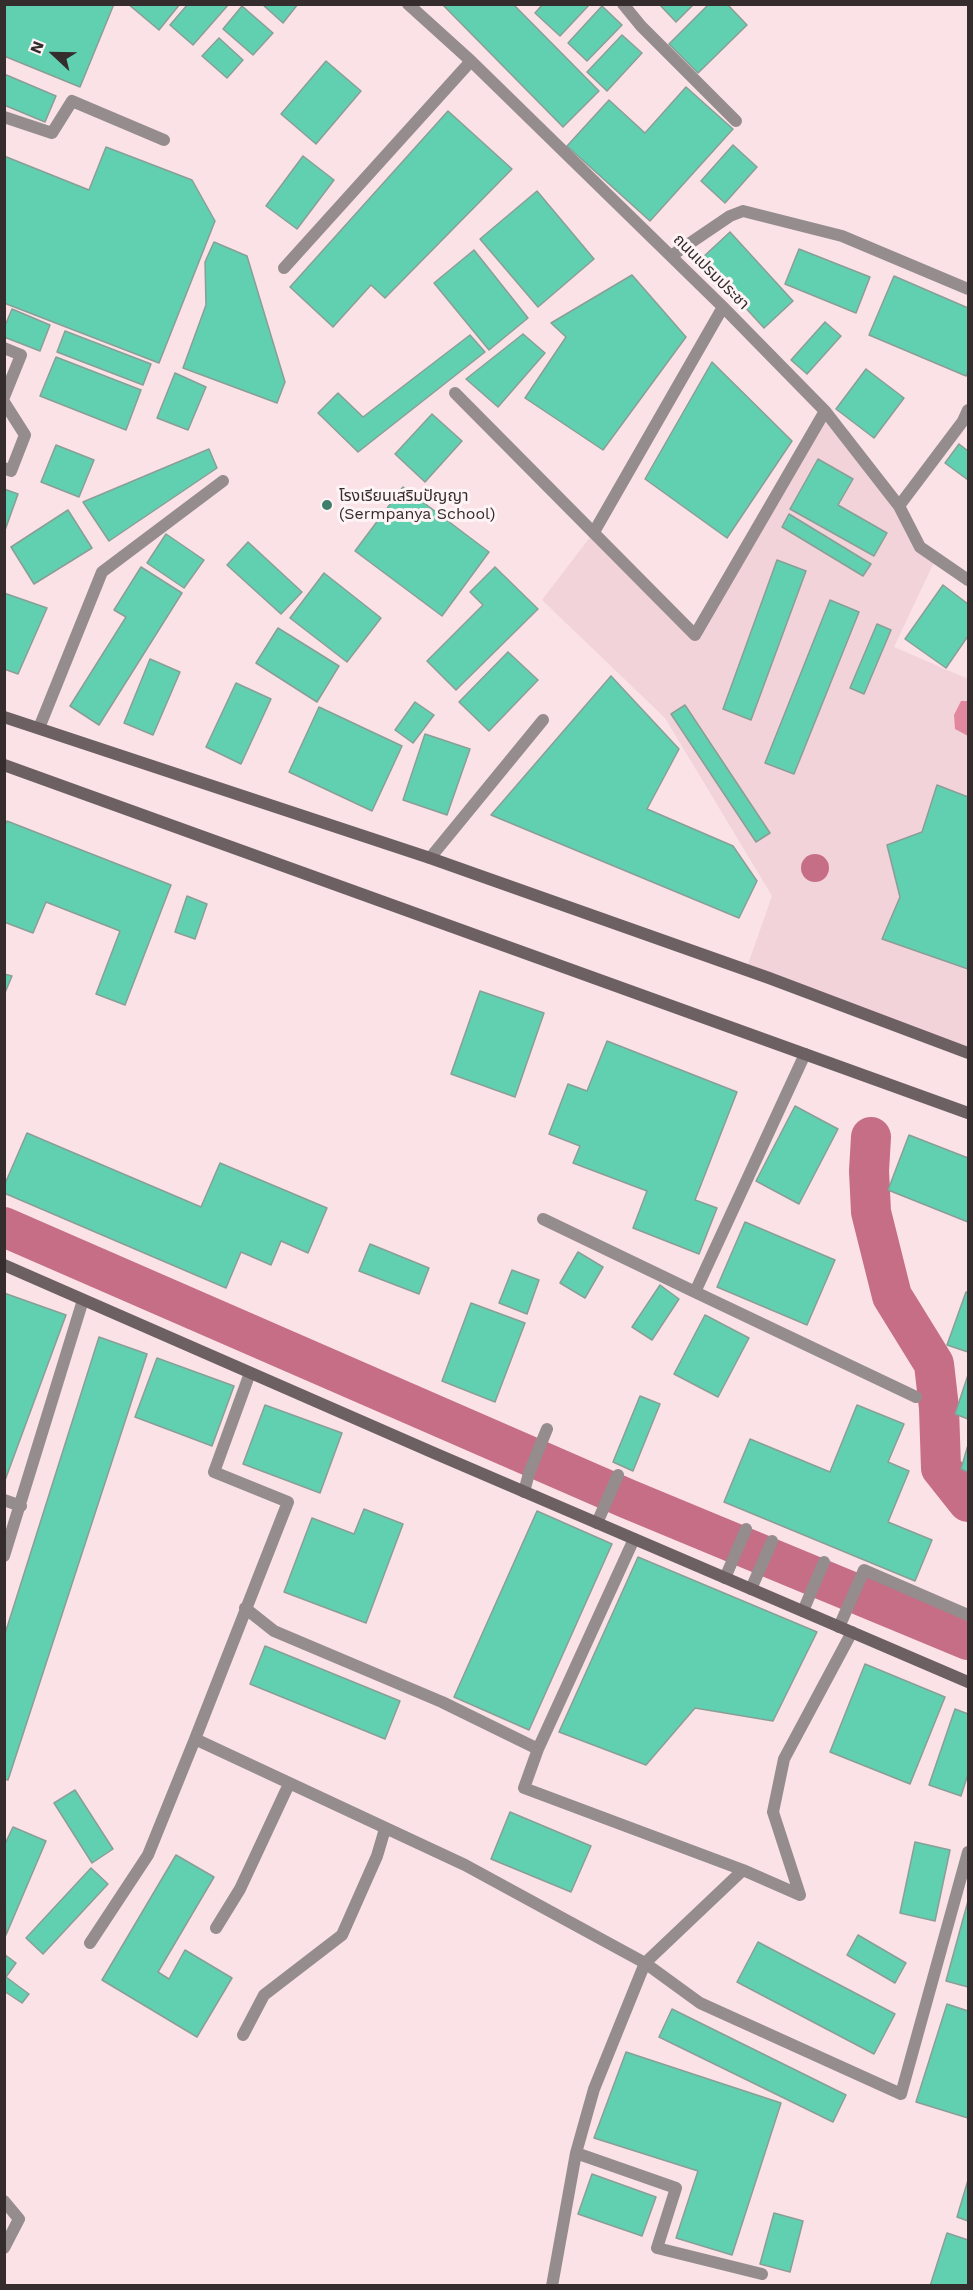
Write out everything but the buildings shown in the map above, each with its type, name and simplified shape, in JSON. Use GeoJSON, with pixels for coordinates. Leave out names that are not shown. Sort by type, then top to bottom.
{"type":"FeatureCollection","features":[{"type":"Feature","properties":{"kind":"main road"},"geometry":{"type":"LineString","coordinates":[[4,717],[430,858],[769,978],[969,1053]]}},
{"type":"Feature","properties":{"kind":"main road"},"geometry":{"type":"LineString","coordinates":[[4,765],[969,1113]]}},
{"type":"Feature","properties":{"kind":"main road"},"geometry":{"type":"LineString","coordinates":[[4,1265],[524,1492],[969,1682]]}},
{"type":"Feature","properties":{"kind":"street","name":"ถนนเปรมประชา"},"geometry":{"type":"LineString","coordinates":[[408,4],[471,61],[671,256],[825,411],[899,506],[920,547],[969,580]]}},
{"type":"Feature","properties":{"kind":"street"},"geometry":{"type":"LineString","coordinates":[[623,4],[641,26],[736,121]]}},
{"type":"Feature","properties":{"kind":"street"},"geometry":{"type":"LineString","coordinates":[[284,268],[471,61]]}},
{"type":"Feature","properties":{"kind":"street"},"geometry":{"type":"LineString","coordinates":[[4,117],[52,133],[72,101],[164,140]]}},
{"type":"Feature","properties":{"kind":"street"},"geometry":{"type":"LineString","coordinates":[[671,256],[730,216],[743,211],[842,236],[969,289]]}},
{"type":"Feature","properties":{"kind":"street"},"geometry":{"type":"LineString","coordinates":[[594,532],[723,307]]}},
{"type":"Feature","properties":{"kind":"street"},"geometry":{"type":"LineString","coordinates":[[4,348],[21,355],[4,397]]}},
{"type":"Feature","properties":{"kind":"street"},"geometry":{"type":"LineString","coordinates":[[455,393],[695,635],[825,411]]}},
{"type":"Feature","properties":{"kind":"street"},"geometry":{"type":"LineString","coordinates":[[4,402],[25,435],[11,471],[4,468]]}},
{"type":"Feature","properties":{"kind":"street"},"geometry":{"type":"LineString","coordinates":[[899,506],[969,410]]}},
{"type":"Feature","properties":{"kind":"street"},"geometry":{"type":"LineString","coordinates":[[39,728],[102,572],[223,482]]}},
{"type":"Feature","properties":{"kind":"street"},"geometry":{"type":"LineString","coordinates":[[430,858],[543,720]]}},
{"type":"Feature","properties":{"kind":"street"},"geometry":{"type":"LineString","coordinates":[[694,1292],[805,1054]]}},
{"type":"Feature","properties":{"kind":"street"},"geometry":{"type":"LineString","coordinates":[[543,1219],[916,1397]]}},
{"type":"Feature","properties":{"kind":"street"},"geometry":{"type":"LineString","coordinates":[[4,1556],[83,1300]]}},
{"type":"Feature","properties":{"kind":"street"},"geometry":{"type":"LineString","coordinates":[[90,1943],[148,1855],[288,1502],[214,1472],[250,1373]]}},
{"type":"Feature","properties":{"kind":"street"},"geometry":{"type":"LineString","coordinates":[[524,1492],[529,1473],[547,1429]]}},
{"type":"Feature","properties":{"kind":"street"},"geometry":{"type":"LineString","coordinates":[[597,1523],[618,1475]]}},
{"type":"Feature","properties":{"kind":"street"},"geometry":{"type":"LineString","coordinates":[[4,1500],[21,1506]]}},
{"type":"Feature","properties":{"kind":"street"},"geometry":{"type":"LineString","coordinates":[[725,1577],[746,1529]]}},
{"type":"Feature","properties":{"kind":"street"},"geometry":{"type":"LineString","coordinates":[[634,1539],[538,1749],[524,1788],[743,1870],[800,1895],[773,1812],[784,1759],[852,1632]]}},
{"type":"Feature","properties":{"kind":"street"},"geometry":{"type":"LineString","coordinates":[[751,1588],[772,1540]]}},
{"type":"Feature","properties":{"kind":"street"},"geometry":{"type":"LineString","coordinates":[[804,1611],[824,1562]]}},
{"type":"Feature","properties":{"kind":"street"},"geometry":{"type":"LineString","coordinates":[[840,1626],[864,1570],[969,1615]]}},
{"type":"Feature","properties":{"kind":"street"},"geometry":{"type":"LineString","coordinates":[[245,1608],[274,1631],[442,1702],[538,1749]]}},
{"type":"Feature","properties":{"kind":"street"},"geometry":{"type":"LineString","coordinates":[[195,1739],[465,1865],[645,1963],[700,2002],[901,2094],[969,1852]]}},
{"type":"Feature","properties":{"kind":"street"},"geometry":{"type":"LineString","coordinates":[[216,1929],[240,1889],[289,1784]]}},
{"type":"Feature","properties":{"kind":"street"},"geometry":{"type":"LineString","coordinates":[[243,2035],[264,1995],[342,1935],[377,1856],[386,1829]]}},
{"type":"Feature","properties":{"kind":"street"},"geometry":{"type":"LineString","coordinates":[[552,2286],[576,2153],[594,2089],[645,1963],[743,1870]]}},
{"type":"Feature","properties":{"kind":"street"},"geometry":{"type":"LineString","coordinates":[[576,2153],[676,2188],[657,2248],[762,2274]]}},
{"type":"Feature","properties":{"kind":"street"},"geometry":{"type":"LineString","coordinates":[[4,2201],[19,2219],[4,2248]]}},
{"type":"Feature","properties":{"kind":"shaded area"},"geometry":{"type":"Polygon","coordinates":[[[825,411],[920,547],[936,558],[894,647],[968,679],[968,1053],[746,970],[772,896],[665,718],[542,600],[594,532],[694,634],[825,411]]]}},
{"type":"Feature","properties":{"kind":"shaded area"},"geometry":{"type":"Polygon","coordinates":[[[961,701],[968,701],[968,736],[955,729],[954,715],[961,701]]]}},
{"type":"Feature","properties":{"kind":"shaded area"},"geometry":{"type":"Polygon","coordinates":[[[815,854],[825,858],[829,868],[825,878],[815,882],[805,878],[801,868],[805,858],[815,854]]]}},
{"type":"Feature","properties":{"kind":"waterway"},"geometry":{"type":"LineString","coordinates":[[871,1137],[869,1171],[871,1212],[892,1296],[934,1364],[939,1408],[941,1468],[968,1502]]}},
{"type":"Feature","properties":{"kind":"waterway"},"geometry":{"type":"LineString","coordinates":[[4,1227],[628,1499],[968,1640]]}},
{"type":"Feature","properties":{"kind":"place","name":"โรงเรียนเสริมปัญญา (Sermpanya School)"},"geometry":{"type":"Point","coordinates":[327,505]}}]}
